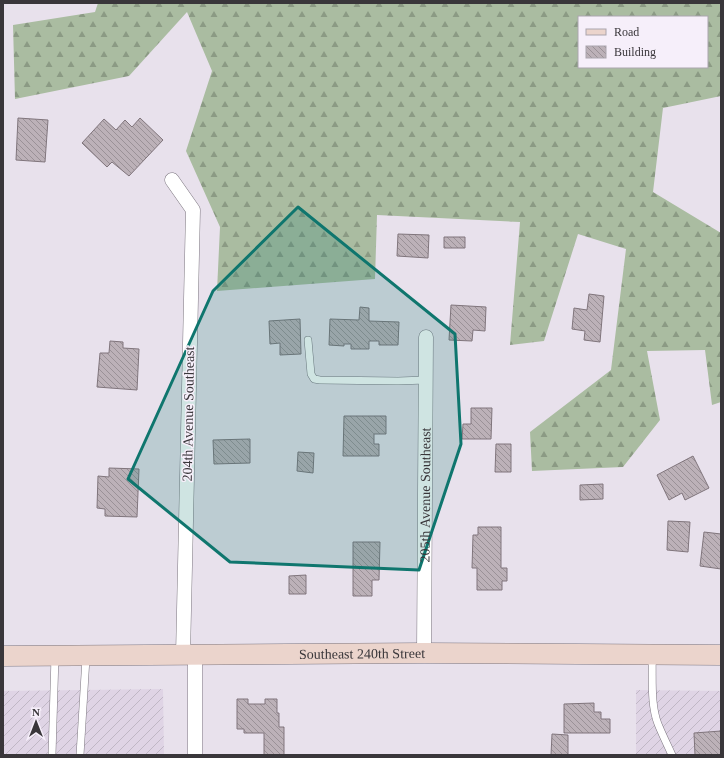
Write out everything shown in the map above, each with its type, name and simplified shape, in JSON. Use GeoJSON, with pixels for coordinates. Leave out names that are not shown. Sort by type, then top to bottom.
{"type":"FeatureCollection","features":[{"type":"Feature","properties":{"kind":"main road","name":"Southeast 240th Street"},"geometry":{"type":"LineString","coordinates":[[3,656],[424,653],[721,655]]}},
{"type":"Feature","properties":{"kind":"street","name":"204th Avenue Southeast"},"geometry":{"type":"LineString","coordinates":[[172,180],[193,210],[189,655],[195,755]]}},
{"type":"Feature","properties":{"kind":"street","name":"205th Avenue Southeast"},"geometry":{"type":"LineString","coordinates":[[424,653],[426,337]]}},
{"type":"Feature","properties":{"kind":"lane"},"geometry":{"type":"LineString","coordinates":[[308,340],[311,374],[314,379],[398,381],[426,380]]}},
{"type":"Feature","properties":{"kind":"lane"},"geometry":{"type":"LineString","coordinates":[[80,755],[86,655]]}},
{"type":"Feature","properties":{"kind":"lane"},"geometry":{"type":"LineString","coordinates":[[652,655],[654,706],[657,723],[672,755]]}},
{"type":"Feature","properties":{"kind":"lane"},"geometry":{"type":"LineString","coordinates":[[52,755],[54,656]]}},
{"type":"Feature","properties":{"kind":"highlighted area"},"geometry":{"type":"Polygon","coordinates":[[[298,207],[455,334],[461,444],[419,570],[230,562],[128,479],[213,291],[298,207]]]}},
{"type":"Feature","properties":{"kind":"shaded area"},"geometry":{"type":"Polygon","coordinates":[[[163,689],[164,755],[3,755],[3,691],[163,689]]]}},
{"type":"Feature","properties":{"kind":"shaded area"},"geometry":{"type":"Polygon","coordinates":[[[636,690],[721,691],[721,755],[636,755],[636,690]]]}},
{"type":"Feature","properties":{"kind":"green space"},"geometry":{"type":"Polygon","coordinates":[[[98,3],[721,3],[721,96],[663,108],[653,192],[721,233],[721,402],[712,405],[705,350],[647,351],[660,420],[623,467],[532,471],[530,432],[611,370],[626,249],[578,234],[544,341],[510,345],[520,222],[377,215],[375,279],[217,291],[220,227],[186,151],[212,71],[187,12],[129,76],[15,99],[13,25],[95,12],[98,3]]]}},
{"type":"Feature","properties":{"kind":"building"},"geometry":{"type":"Polygon","coordinates":[[[18,118],[48,120],[45,162],[16,160],[18,118]]]}},
{"type":"Feature","properties":{"kind":"building"},"geometry":{"type":"Polygon","coordinates":[[[140,118],[163,140],[129,176],[112,162],[107,167],[82,143],[104,119],[116,130],[125,120],[132,127],[140,118]]]}},
{"type":"Feature","properties":{"kind":"building"},"geometry":{"type":"Polygon","coordinates":[[[398,234],[429,235],[428,258],[397,256],[398,234]]]}},
{"type":"Feature","properties":{"kind":"building"},"geometry":{"type":"Polygon","coordinates":[[[444,237],[465,237],[465,248],[444,248],[444,237]]]}},
{"type":"Feature","properties":{"kind":"building"},"geometry":{"type":"Polygon","coordinates":[[[589,294],[604,296],[600,342],[584,340],[585,331],[572,329],[574,308],[587,310],[589,294]]]}},
{"type":"Feature","properties":{"kind":"building"},"geometry":{"type":"Polygon","coordinates":[[[451,305],[486,307],[485,331],[473,330],[472,341],[449,340],[451,305]]]}},
{"type":"Feature","properties":{"kind":"building"},"geometry":{"type":"Polygon","coordinates":[[[360,307],[369,308],[369,321],[399,322],[398,345],[379,345],[379,341],[369,341],[369,349],[351,349],[351,344],[344,344],[344,346],[329,345],[330,319],[359,320],[360,307]]]}},
{"type":"Feature","properties":{"kind":"building"},"geometry":{"type":"Polygon","coordinates":[[[300,319],[301,354],[280,355],[280,343],[270,344],[269,321],[300,319]]]}},
{"type":"Feature","properties":{"kind":"building"},"geometry":{"type":"Polygon","coordinates":[[[110,341],[123,342],[123,348],[139,349],[137,390],[97,387],[100,353],[109,353],[110,341]]]}},
{"type":"Feature","properties":{"kind":"building"},"geometry":{"type":"Polygon","coordinates":[[[471,408],[492,408],[491,439],[462,439],[463,424],[471,424],[471,408]]]}},
{"type":"Feature","properties":{"kind":"building"},"geometry":{"type":"Polygon","coordinates":[[[344,416],[386,416],[386,434],[374,434],[374,444],[379,444],[379,456],[343,456],[344,416]]]}},
{"type":"Feature","properties":{"kind":"building"},"geometry":{"type":"Polygon","coordinates":[[[250,439],[250,463],[214,464],[213,440],[250,439]]]}},
{"type":"Feature","properties":{"kind":"building"},"geometry":{"type":"Polygon","coordinates":[[[496,444],[511,444],[511,472],[495,472],[496,444]]]}},
{"type":"Feature","properties":{"kind":"building"},"geometry":{"type":"Polygon","coordinates":[[[298,452],[314,453],[313,473],[297,471],[298,452]]]}},
{"type":"Feature","properties":{"kind":"building"},"geometry":{"type":"Polygon","coordinates":[[[693,456],[709,488],[685,500],[682,493],[669,500],[657,475],[693,456]]]}},
{"type":"Feature","properties":{"kind":"building"},"geometry":{"type":"Polygon","coordinates":[[[109,468],[139,469],[137,517],[105,516],[105,509],[97,508],[98,476],[109,477],[109,468]]]}},
{"type":"Feature","properties":{"kind":"building"},"geometry":{"type":"Polygon","coordinates":[[[603,484],[603,499],[580,500],[580,485],[603,484]]]}},
{"type":"Feature","properties":{"kind":"building"},"geometry":{"type":"Polygon","coordinates":[[[668,521],[690,522],[688,552],[667,550],[668,521]]]}},
{"type":"Feature","properties":{"kind":"building"},"geometry":{"type":"Polygon","coordinates":[[[478,527],[501,527],[501,568],[507,568],[507,581],[502,581],[502,590],[477,590],[477,568],[472,568],[473,535],[478,535],[478,527]]]}},
{"type":"Feature","properties":{"kind":"building"},"geometry":{"type":"Polygon","coordinates":[[[704,532],[721,534],[721,569],[700,566],[704,532]]]}},
{"type":"Feature","properties":{"kind":"building"},"geometry":{"type":"Polygon","coordinates":[[[353,542],[380,542],[379,580],[372,580],[372,596],[353,596],[353,542]]]}},
{"type":"Feature","properties":{"kind":"building"},"geometry":{"type":"Polygon","coordinates":[[[306,575],[306,594],[289,594],[289,576],[306,575]]]}},
{"type":"Feature","properties":{"kind":"building"},"geometry":{"type":"Polygon","coordinates":[[[237,699],[248,699],[248,704],[265,704],[265,699],[277,699],[279,727],[284,727],[284,755],[264,755],[264,733],[244,733],[244,729],[237,729],[237,699]]]}},
{"type":"Feature","properties":{"kind":"building"},"geometry":{"type":"Polygon","coordinates":[[[594,703],[594,712],[601,712],[601,719],[610,719],[610,733],[564,733],[564,704],[594,703]]]}},
{"type":"Feature","properties":{"kind":"building"},"geometry":{"type":"Polygon","coordinates":[[[721,731],[721,755],[695,755],[694,733],[721,731]]]}},
{"type":"Feature","properties":{"kind":"building"},"geometry":{"type":"Polygon","coordinates":[[[552,734],[568,735],[568,755],[551,755],[552,734]]]}}]}
